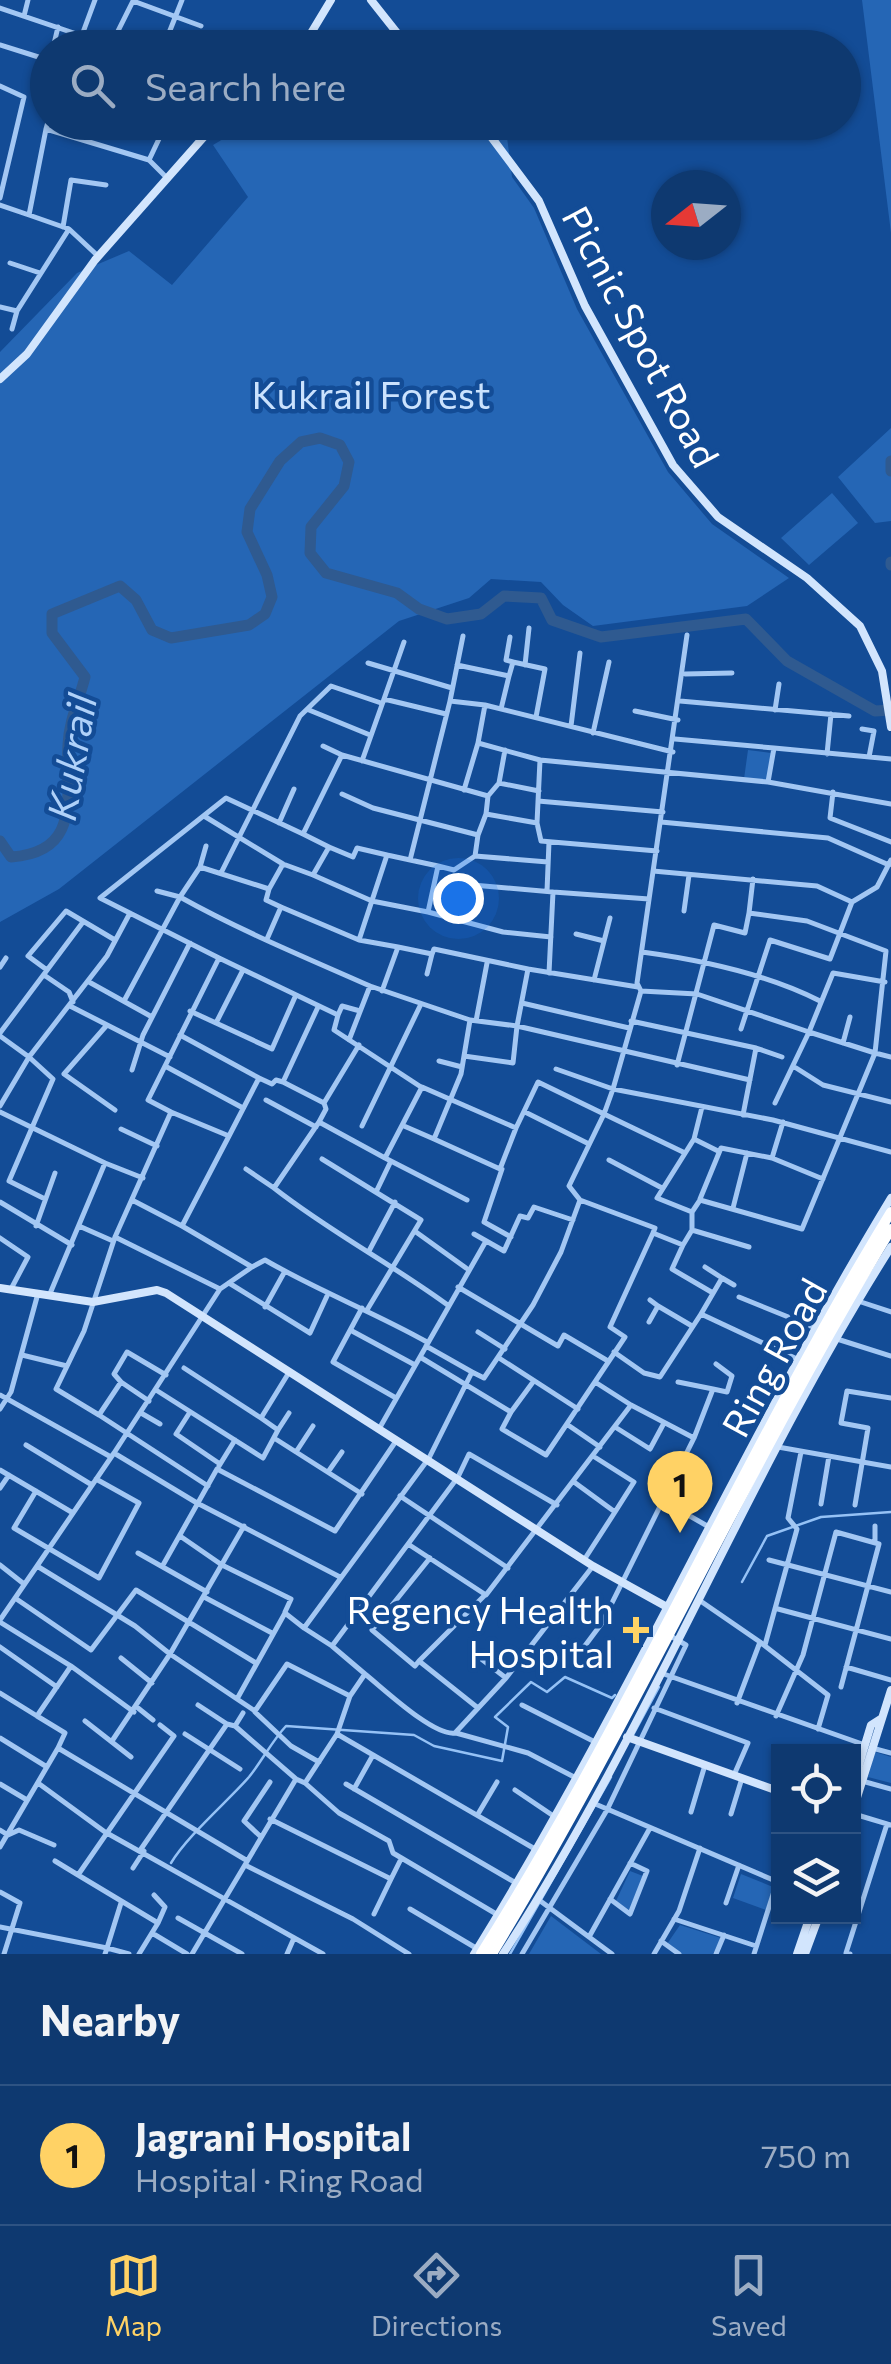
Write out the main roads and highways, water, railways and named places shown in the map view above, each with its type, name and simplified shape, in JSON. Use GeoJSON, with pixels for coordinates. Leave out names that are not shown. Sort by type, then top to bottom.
{"type":"FeatureCollection","features":[{"type":"Feature","properties":{"kind":"highway","name":"Ring Road"},"geometry":{"type":"LineString","coordinates":[[482,1952],[567,1828],[674,1637],[678,1612],[796,1374],[891,1212]]}},
{"type":"Feature","properties":{"kind":"highway","name":"Ring Road"},"geometry":{"type":"LineString","coordinates":[[482,1952],[678,1612],[826,1338],[891,1229]]}},
{"type":"Feature","properties":{"kind":"waterway","name":"Kukrail"},"geometry":{"type":"LineString","coordinates":[[0,841],[11,857],[34,853],[60,833],[65,818],[69,736],[85,677],[52,633],[52,614],[120,586],[136,600],[152,630],[171,638],[249,625],[265,614],[272,597],[267,575],[247,532],[250,509],[280,461],[301,442],[320,438],[340,445],[349,462],[344,486],[311,527],[310,553],[326,573],[397,593],[419,609],[447,619],[481,614],[504,596],[541,598],[552,620],[601,637],[746,619],[787,661],[875,711],[891,710]]}},
{"type":"Feature","properties":{"kind":"waterway","name":"Kukrail"},"geometry":{"type":"LineString","coordinates":[[891,461],[891,471]]}},
{"type":"Feature","properties":{"kind":"waterway"},"geometry":{"type":"LineString","coordinates":[[742,1582],[767,1536],[821,1517],[891,1512]]}},
{"type":"Feature","properties":{"kind":"waterway"},"geometry":{"type":"LineString","coordinates":[[171,1863],[249,1777],[286,1726],[414,1735],[434,1746],[502,1761],[508,1727],[495,1717],[531,1682],[547,1692],[565,1677],[612,1698],[615,1695]]}},
{"type":"Feature","properties":{"kind":"waterway"},"geometry":{"type":"LineString","coordinates":[[633,1735],[659,1687]]}},
{"type":"Feature","properties":{"kind":"waterway"},"geometry":{"type":"LineString","coordinates":[[510,1954],[611,1777]]}},
{"type":"Feature","properties":{"kind":"place","name":"Jagrani Hospital"},"geometry":{"type":"Point","coordinates":[680,1533]}},
{"type":"Feature","properties":{"kind":"place","name":"Regency Health Hospital"},"geometry":{"type":"Point","coordinates":[636,1630]}},
{"type":"Feature","properties":{"kind":"park label","name":"Kukrail Forest"},"geometry":{"type":"Point","coordinates":[371,393]}}]}
